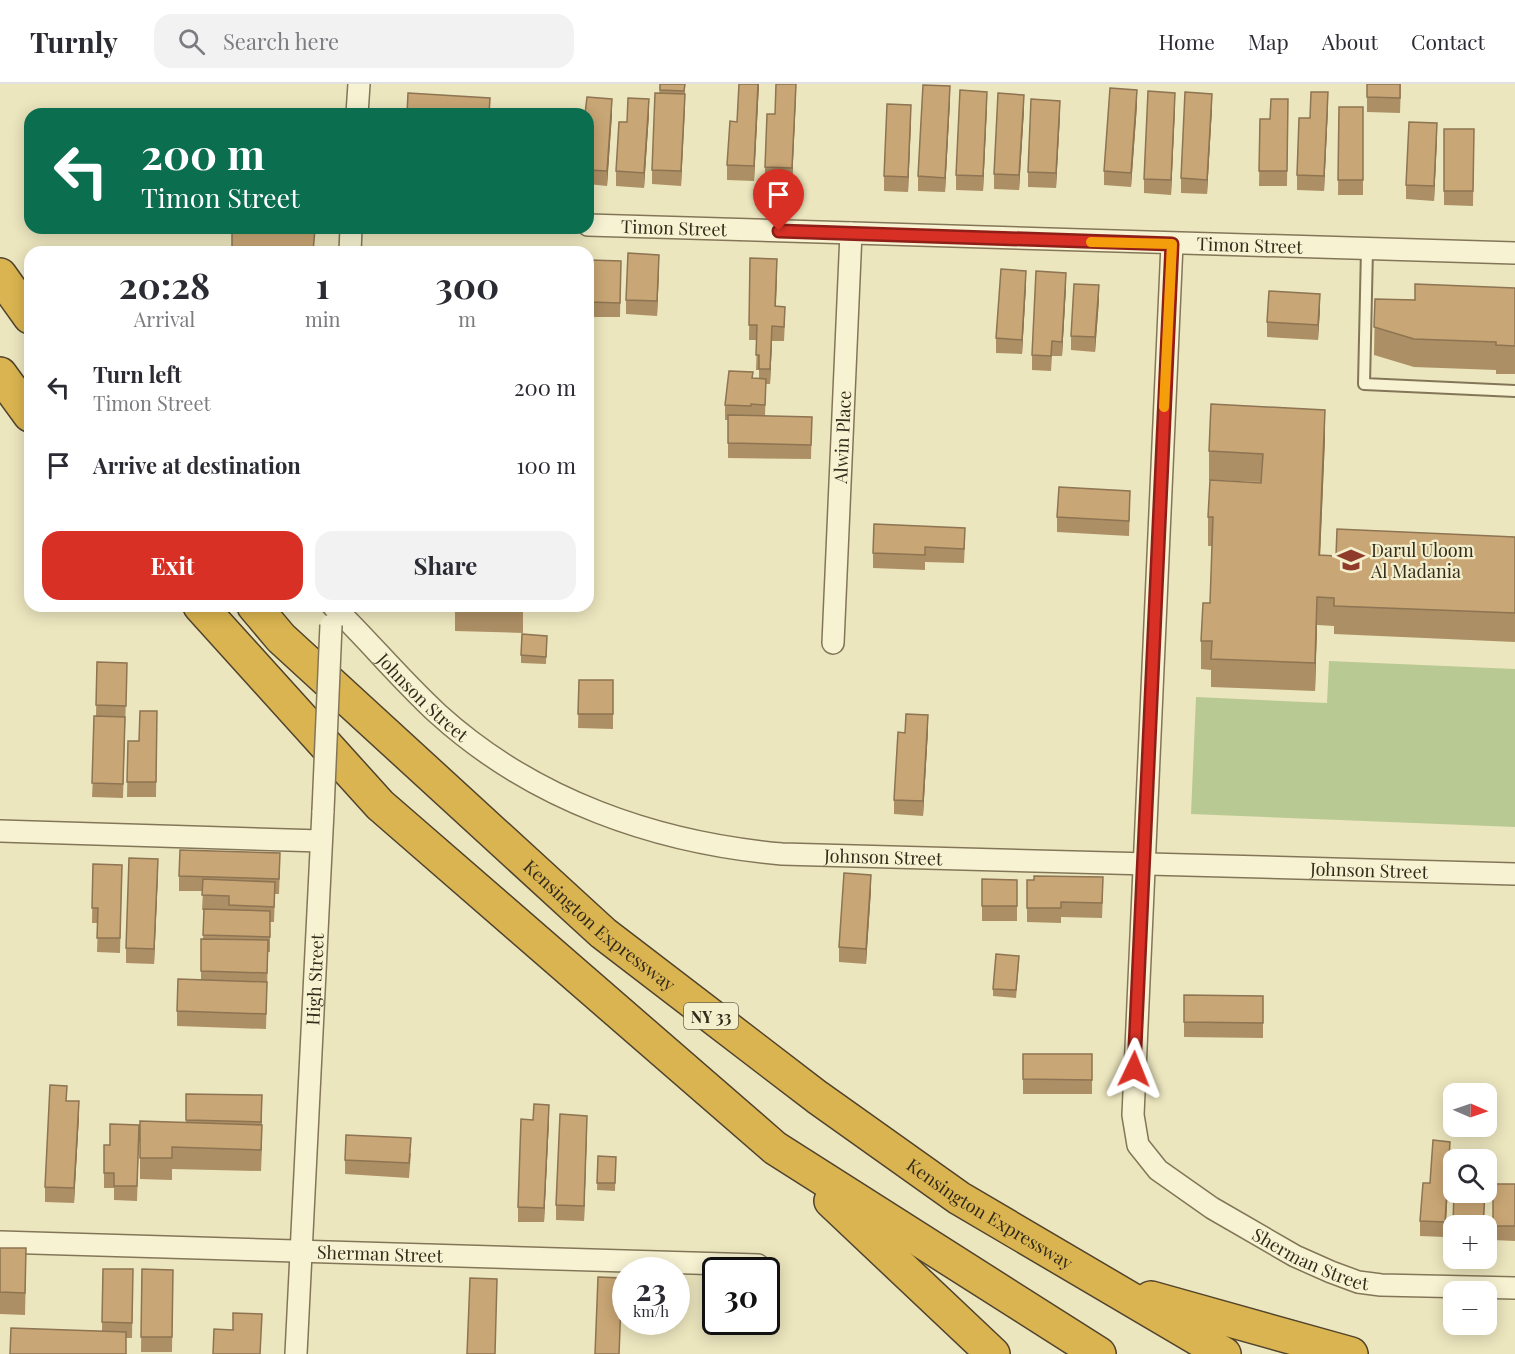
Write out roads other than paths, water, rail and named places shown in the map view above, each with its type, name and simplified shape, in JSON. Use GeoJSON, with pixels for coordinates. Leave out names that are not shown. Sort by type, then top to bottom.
{"type":"FeatureCollection","features":[{"type":"Feature","properties":{"kind":"highway"},"geometry":{"type":"LineString","coordinates":[[0,275],[24,309]]}},
{"type":"Feature","properties":{"kind":"highway"},"geometry":{"type":"LineString","coordinates":[[0,374],[24,407]]}},
{"type":"Feature","properties":{"kind":"highway"},"geometry":{"type":"LineString","coordinates":[[205,612],[380,805],[775,1148],[993,1354]]}},
{"type":"Feature","properties":{"kind":"highway","name":"Kensington Expressway"},"geometry":{"type":"LineString","coordinates":[[259,612],[281,638],[603,933],[817,1097],[959,1198],[1224,1354]]}},
{"type":"Feature","properties":{"kind":"highway"},"geometry":{"type":"LineString","coordinates":[[775,1148],[1099,1354]]}},
{"type":"Feature","properties":{"kind":"highway"},"geometry":{"type":"LineString","coordinates":[[1104,1285],[1351,1354]]}},
{"type":"Feature","properties":{"kind":"street"},"geometry":{"type":"LineString","coordinates":[[357,108],[359,84]]}},
{"type":"Feature","properties":{"kind":"street","name":"Timon Street"},"geometry":{"type":"LineString","coordinates":[[594,225],[1515,253]]}},
{"type":"Feature","properties":{"kind":"street","name":"Alwin Place"},"geometry":{"type":"LineString","coordinates":[[833,643],[851,233]]}},
{"type":"Feature","properties":{"kind":"street"},"geometry":{"type":"LineString","coordinates":[[1143,865],[1172,244]]}},
{"type":"Feature","properties":{"kind":"street","name":"Johnson Street"},"geometry":{"type":"LineString","coordinates":[[332,612],[418,695],[479,747],[517,772],[572,802],[630,825],[702,844],[772,853],[1515,874]]}},
{"type":"Feature","properties":{"kind":"street","name":"High Street"},"geometry":{"type":"LineString","coordinates":[[296,1354],[332,612]]}},
{"type":"Feature","properties":{"kind":"street"},"geometry":{"type":"LineString","coordinates":[[0,831],[321,841]]}},
{"type":"Feature","properties":{"kind":"street","name":"Sherman Street"},"geometry":{"type":"LineString","coordinates":[[1143,865],[1132,1115],[1138,1145],[1158,1170],[1212,1208],[1295,1256],[1358,1282],[1515,1288]]}},
{"type":"Feature","properties":{"kind":"street","name":"Sherman Street"},"geometry":{"type":"LineString","coordinates":[[0,1242],[702,1263]]}},
{"type":"Feature","properties":{"kind":"lane"},"geometry":{"type":"LineString","coordinates":[[1367,249],[1364,384],[1515,391]]}},
{"type":"Feature","properties":{"kind":"place","name":"Darul Uloom Al Madania"},"geometry":{"type":"Point","coordinates":[1351,560]}}]}
